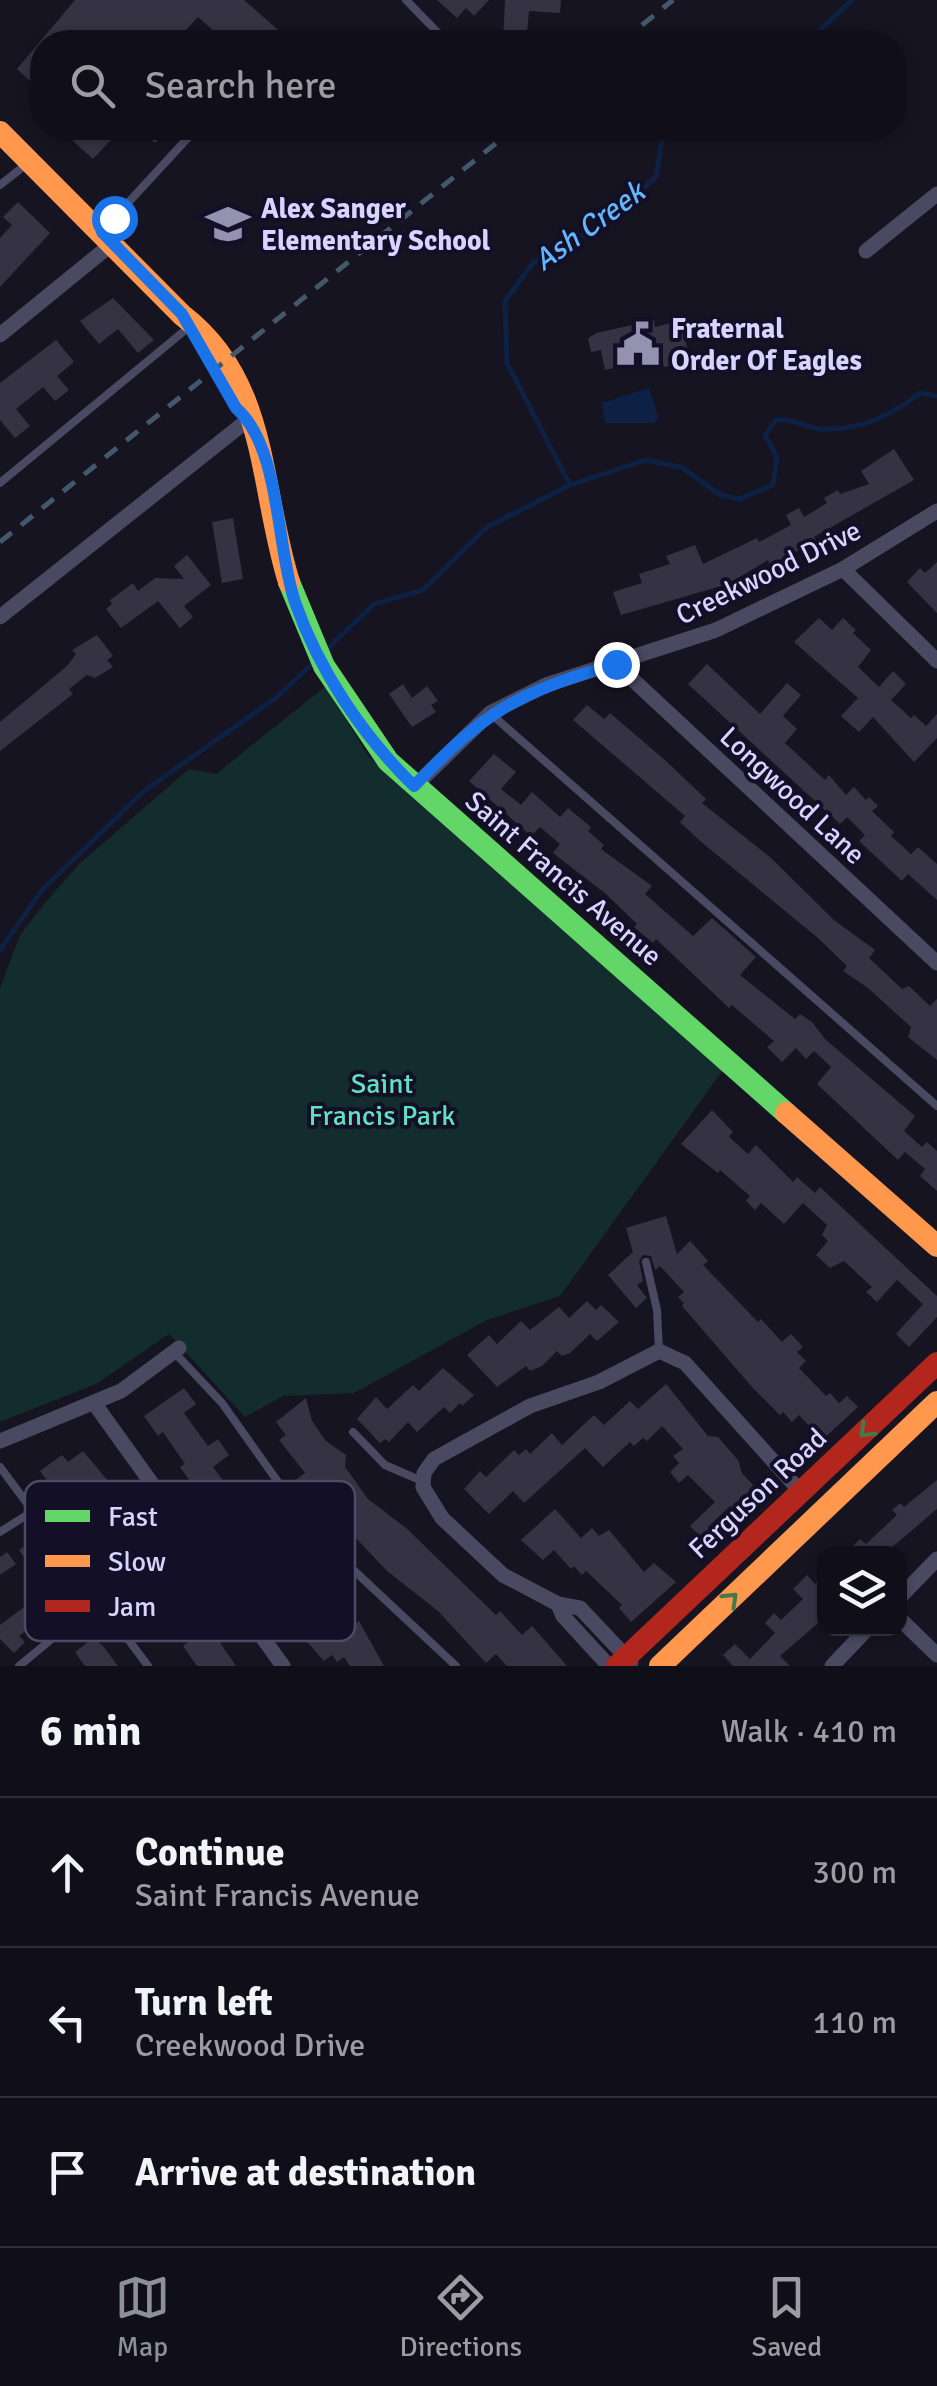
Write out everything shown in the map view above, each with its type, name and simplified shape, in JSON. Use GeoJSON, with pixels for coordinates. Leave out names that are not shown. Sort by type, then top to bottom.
{"type":"FeatureCollection","features":[{"type":"Feature","properties":{"kind":"street","name":"Saint Francis Avenue"},"geometry":{"type":"LineString","coordinates":[[0,132],[108,237],[226,361],[248,405],[249,419],[269,476],[294,600],[310,637],[367,735],[414,786],[937,1246]]}},
{"type":"Feature","properties":{"kind":"street"},"geometry":{"type":"LineString","coordinates":[[866,251],[937,194]]}},
{"type":"Feature","properties":{"kind":"street"},"geometry":{"type":"LineString","coordinates":[[0,335],[108,237]]}},
{"type":"Feature","properties":{"kind":"street"},"geometry":{"type":"LineString","coordinates":[[0,617],[249,419]]}},
{"type":"Feature","properties":{"kind":"street","name":"Creekwood Drive"},"geometry":{"type":"LineString","coordinates":[[414,786],[490,713],[546,685],[716,630],[843,569],[937,510]]}},
{"type":"Feature","properties":{"kind":"street"},"geometry":{"type":"LineString","coordinates":[[843,569],[937,661]]}},
{"type":"Feature","properties":{"kind":"street","name":"Longwood Lane"},"geometry":{"type":"LineString","coordinates":[[616,664],[937,963]]}},
{"type":"Feature","properties":{"kind":"street"},"geometry":{"type":"LineString","coordinates":[[0,1442],[122,1391],[176,1350]]}},
{"type":"Feature","properties":{"kind":"street"},"geometry":{"type":"LineString","coordinates":[[622,1664],[580,1608],[558,1604],[503,1575],[431,1506],[422,1481],[428,1466],[441,1454],[530,1406],[612,1376],[660,1351],[685,1363],[801,1492]]}},
{"type":"Feature","properties":{"kind":"street","name":"Ferguson Road"},"geometry":{"type":"LineString","coordinates":[[622,1664],[937,1363]]}},
{"type":"Feature","properties":{"kind":"street","name":"Ferguson Road"},"geometry":{"type":"LineString","coordinates":[[660,1666],[937,1402]]}},
{"type":"Feature","properties":{"kind":"street"},"geometry":{"type":"LineString","coordinates":[[94,1404],[150,1481]]}},
{"type":"Feature","properties":{"kind":"street"},"geometry":{"type":"LineString","coordinates":[[907,1590],[937,1559]]}},
{"type":"Feature","properties":{"kind":"street"},"geometry":{"type":"LineString","coordinates":[[907,1626],[937,1654]]}},
{"type":"Feature","properties":{"kind":"street"},"geometry":{"type":"LineString","coordinates":[[832,1666],[860,1636]]}},
{"type":"Feature","properties":{"kind":"street"},"geometry":{"type":"LineString","coordinates":[[266,1641],[284,1666]]}},
{"type":"Feature","properties":{"kind":"lane"},"geometry":{"type":"LineString","coordinates":[[406,0],[435,30]]}},
{"type":"Feature","properties":{"kind":"lane"},"geometry":{"type":"LineString","coordinates":[[108,237],[187,140]]}},
{"type":"Feature","properties":{"kind":"lane"},"geometry":{"type":"LineString","coordinates":[[0,185],[30,161]]}},
{"type":"Feature","properties":{"kind":"lane"},"geometry":{"type":"LineString","coordinates":[[0,483],[188,321]]}},
{"type":"Feature","properties":{"kind":"lane"},"geometry":{"type":"LineString","coordinates":[[490,713],[937,1106]]}},
{"type":"Feature","properties":{"kind":"lane"},"geometry":{"type":"LineString","coordinates":[[646,1262],[657,1310],[660,1351]]}},
{"type":"Feature","properties":{"kind":"lane"},"geometry":{"type":"LineString","coordinates":[[176,1350],[222,1403],[277,1481]]}},
{"type":"Feature","properties":{"kind":"lane"},"geometry":{"type":"LineString","coordinates":[[353,1432],[384,1465],[422,1481]]}},
{"type":"Feature","properties":{"kind":"lane"},"geometry":{"type":"LineString","coordinates":[[0,1467],[25,1501]]}},
{"type":"Feature","properties":{"kind":"lane"},"geometry":{"type":"LineString","coordinates":[[0,1532],[25,1517]]}},
{"type":"Feature","properties":{"kind":"lane"},"geometry":{"type":"LineString","coordinates":[[355,1571],[456,1666]]}},
{"type":"Feature","properties":{"kind":"lane"},"geometry":{"type":"LineString","coordinates":[[19,1666],[49,1641]]}},
{"type":"Feature","properties":{"kind":"lane"},"geometry":{"type":"LineString","coordinates":[[129,1641],[148,1666]]}},
{"type":"Feature","properties":{"kind":"green space","name":"Saint Francis Park"},"geometry":{"type":"Polygon","coordinates":[[[326,686],[368,756],[726,1066],[560,1296],[487,1320],[354,1393],[283,1396],[245,1417],[169,1334],[96,1384],[0,1422],[0,988],[20,935],[79,864],[189,769],[216,774],[326,686]]]}},
{"type":"Feature","properties":{"kind":"water"},"geometry":{"type":"Polygon","coordinates":[[[649,388],[659,418],[654,423],[605,423],[602,403],[649,388]]]}},
{"type":"Feature","properties":{"kind":"building"},"geometry":{"type":"Polygon","coordinates":[[[75,0],[244,0],[278,30],[213,30],[198,17],[186,30],[50,30],[75,0]]]}},
{"type":"Feature","properties":{"kind":"building"},"geometry":{"type":"Polygon","coordinates":[[[437,0],[489,0],[474,16],[466,8],[457,18],[437,0]]]}},
{"type":"Feature","properties":{"kind":"building"},"geometry":{"type":"Polygon","coordinates":[[[505,0],[561,0],[560,13],[529,11],[527,30],[504,30],[505,0]]]}},
{"type":"Feature","properties":{"kind":"building"},"geometry":{"type":"Polygon","coordinates":[[[30,54],[30,81],[17,69],[30,54]]]}},
{"type":"Feature","properties":{"kind":"building"},"geometry":{"type":"Polygon","coordinates":[[[72,140],[111,140],[93,159],[72,140]]]}},
{"type":"Feature","properties":{"kind":"building"},"geometry":{"type":"Polygon","coordinates":[[[18,202],[50,233],[0,287],[0,238],[12,225],[3,217],[18,202]]]}},
{"type":"Feature","properties":{"kind":"building"},"geometry":{"type":"Polygon","coordinates":[[[113,298],[154,340],[138,353],[118,329],[99,344],[80,321],[113,298]]]}},
{"type":"Feature","properties":{"kind":"building","name":"Fraternal Order Of Eagles"},"geometry":{"type":"Polygon","coordinates":[[[654,320],[655,327],[680,321],[691,362],[664,367],[661,357],[605,370],[601,350],[591,352],[588,338],[597,333],[654,320]]]}},
{"type":"Feature","properties":{"kind":"building"},"geometry":{"type":"Polygon","coordinates":[[[56,340],[74,362],[57,376],[69,390],[55,401],[43,387],[16,409],[30,426],[15,438],[0,420],[0,383],[56,340]]]}},
{"type":"Feature","properties":{"kind":"building"},"geometry":{"type":"Polygon","coordinates":[[[894,449],[914,480],[814,537],[817,541],[770,565],[768,560],[728,584],[621,615],[613,592],[642,583],[639,574],[670,564],[666,556],[695,545],[703,564],[757,538],[759,542],[791,525],[786,515],[799,508],[804,517],[827,503],[824,498],[838,490],[840,494],[869,484],[861,471],[894,449]]]}},
{"type":"Feature","properties":{"kind":"building"},"geometry":{"type":"Polygon","coordinates":[[[233,518],[243,579],[222,583],[212,522],[233,518]]]}},
{"type":"Feature","properties":{"kind":"building"},"geometry":{"type":"Polygon","coordinates":[[[187,555],[211,585],[184,606],[193,617],[180,628],[158,601],[121,628],[106,609],[112,604],[110,600],[133,583],[138,591],[155,578],[184,579],[174,566],[187,555]]]}},
{"type":"Feature","properties":{"kind":"building"},"geometry":{"type":"Polygon","coordinates":[[[937,562],[937,613],[907,582],[920,568],[925,573],[937,562]]]}},
{"type":"Feature","properties":{"kind":"building"},"geometry":{"type":"Polygon","coordinates":[[[819,618],[832,630],[843,618],[856,630],[853,633],[871,650],[858,667],[879,687],[893,671],[906,684],[891,700],[911,718],[914,715],[926,726],[937,714],[937,738],[914,762],[873,717],[859,732],[841,716],[858,698],[794,642],[819,618]]]}},
{"type":"Feature","properties":{"kind":"building"},"geometry":{"type":"Polygon","coordinates":[[[97,635],[113,656],[107,660],[113,667],[95,678],[87,675],[69,689],[73,694],[0,751],[0,722],[67,666],[76,654],[72,650],[97,635]]]}},
{"type":"Feature","properties":{"kind":"building"},"geometry":{"type":"Polygon","coordinates":[[[707,664],[760,714],[787,683],[801,695],[783,716],[797,729],[785,743],[825,780],[829,775],[846,795],[854,787],[866,800],[869,797],[878,806],[872,811],[894,832],[891,836],[911,854],[918,847],[937,864],[937,900],[908,874],[902,881],[859,841],[865,835],[847,817],[840,824],[688,684],[707,664]]]}},
{"type":"Feature","properties":{"kind":"building"},"geometry":{"type":"Polygon","coordinates":[[[403,684],[412,698],[427,686],[438,701],[431,705],[436,712],[412,727],[389,694],[403,684]]]}},
{"type":"Feature","properties":{"kind":"building"},"geometry":{"type":"Polygon","coordinates":[[[587,705],[604,719],[610,713],[666,761],[706,799],[702,803],[771,858],[834,920],[875,950],[869,958],[902,989],[909,986],[930,1006],[937,999],[937,1060],[908,1037],[911,1027],[843,971],[847,966],[818,938],[700,841],[680,822],[685,816],[573,720],[587,705]]]}},
{"type":"Feature","properties":{"kind":"building"},"geometry":{"type":"Polygon","coordinates":[[[494,754],[516,772],[501,789],[521,805],[532,792],[560,817],[568,808],[591,827],[588,831],[604,845],[601,849],[652,886],[645,894],[693,936],[712,918],[756,957],[740,975],[795,1019],[800,1014],[812,1022],[825,1039],[915,1116],[904,1131],[922,1147],[927,1142],[937,1151],[937,1191],[920,1176],[925,1169],[905,1152],[898,1160],[817,1084],[831,1067],[814,1051],[806,1059],[796,1048],[782,1062],[767,1047],[774,1041],[732,1005],[729,1008],[656,939],[653,943],[634,927],[637,924],[606,894],[553,853],[560,844],[540,827],[531,836],[469,781],[494,754]]]}},
{"type":"Feature","properties":{"kind":"building"},"geometry":{"type":"Polygon","coordinates":[[[712,1110],[733,1132],[729,1137],[748,1154],[756,1145],[793,1182],[797,1177],[815,1193],[820,1187],[937,1296],[937,1317],[909,1347],[896,1334],[923,1304],[897,1280],[877,1302],[866,1292],[872,1287],[844,1261],[830,1268],[816,1255],[828,1241],[822,1235],[827,1225],[803,1203],[784,1224],[761,1203],[755,1210],[746,1201],[750,1196],[681,1144],[712,1110]]]}},
{"type":"Feature","properties":{"kind":"building"},"geometry":{"type":"Polygon","coordinates":[[[666,1216],[677,1254],[690,1241],[708,1261],[703,1265],[758,1322],[761,1319],[782,1342],[791,1334],[803,1347],[797,1352],[806,1361],[799,1368],[826,1396],[830,1393],[839,1403],[847,1396],[858,1407],[822,1440],[799,1415],[792,1422],[783,1412],[780,1415],[752,1387],[682,1306],[684,1303],[678,1297],[684,1292],[660,1266],[655,1270],[651,1256],[643,1255],[639,1261],[643,1281],[637,1285],[647,1298],[636,1308],[608,1275],[633,1252],[626,1228],[666,1216]]]}},
{"type":"Feature","properties":{"kind":"building"},"geometry":{"type":"Polygon","coordinates":[[[587,1301],[596,1310],[601,1305],[619,1322],[597,1341],[590,1334],[570,1353],[562,1356],[557,1351],[542,1366],[530,1371],[526,1366],[497,1387],[467,1355],[489,1335],[497,1344],[521,1321],[530,1330],[559,1307],[569,1318],[587,1301]]]}},
{"type":"Feature","properties":{"kind":"building"},"geometry":{"type":"Polygon","coordinates":[[[443,1368],[474,1395],[462,1406],[460,1403],[450,1413],[444,1407],[417,1432],[408,1422],[389,1442],[385,1439],[380,1443],[357,1419],[376,1397],[387,1409],[413,1385],[419,1391],[443,1368]]]}},
{"type":"Feature","properties":{"kind":"building"},"geometry":{"type":"Polygon","coordinates":[[[666,1384],[708,1436],[718,1437],[738,1460],[742,1473],[763,1496],[740,1517],[730,1506],[708,1527],[717,1536],[708,1545],[690,1526],[715,1502],[688,1475],[679,1483],[670,1472],[679,1463],[673,1456],[683,1449],[662,1426],[647,1441],[643,1438],[634,1446],[630,1442],[603,1467],[585,1448],[524,1503],[513,1491],[489,1514],[464,1489],[480,1471],[486,1477],[514,1450],[519,1455],[526,1449],[530,1454],[552,1433],[562,1445],[594,1415],[604,1425],[630,1401],[638,1409],[666,1384]]]}},
{"type":"Feature","properties":{"kind":"building"},"geometry":{"type":"Polygon","coordinates":[[[184,1388],[196,1404],[184,1413],[208,1446],[218,1439],[229,1455],[213,1467],[223,1481],[190,1481],[180,1467],[185,1464],[163,1432],[158,1436],[144,1416],[184,1388]]]}},
{"type":"Feature","properties":{"kind":"building"},"geometry":{"type":"Polygon","coordinates":[[[306,1398],[312,1421],[326,1441],[346,1455],[345,1467],[368,1499],[406,1528],[496,1615],[500,1611],[522,1635],[532,1626],[567,1666],[507,1666],[496,1654],[486,1663],[438,1611],[387,1571],[355,1537],[355,1481],[294,1481],[305,1473],[279,1440],[286,1435],[276,1422],[306,1398]]]}},
{"type":"Feature","properties":{"kind":"building"},"geometry":{"type":"Polygon","coordinates":[[[83,1451],[108,1481],[47,1481],[40,1471],[62,1455],[68,1462],[83,1451]]]}},
{"type":"Feature","properties":{"kind":"building"},"geometry":{"type":"Polygon","coordinates":[[[937,1480],[937,1509],[893,1546],[853,1546],[860,1539],[866,1544],[897,1515],[892,1510],[900,1503],[904,1507],[937,1480]]]}},
{"type":"Feature","properties":{"kind":"building"},"geometry":{"type":"Polygon","coordinates":[[[555,1509],[581,1538],[592,1528],[599,1536],[609,1530],[644,1572],[654,1563],[676,1582],[631,1622],[619,1608],[622,1605],[586,1571],[582,1575],[574,1566],[571,1569],[554,1550],[543,1560],[521,1540],[555,1509]]]}},
{"type":"Feature","properties":{"kind":"building"},"geometry":{"type":"Polygon","coordinates":[[[7,1552],[16,1564],[0,1575],[0,1557],[7,1552]]]}},
{"type":"Feature","properties":{"kind":"building"},"geometry":{"type":"Polygon","coordinates":[[[807,1575],[817,1582],[817,1624],[780,1656],[790,1666],[733,1666],[723,1655],[735,1644],[750,1659],[775,1633],[765,1623],[774,1613],[781,1620],[803,1599],[793,1589],[807,1575]]]}},
{"type":"Feature","properties":{"kind":"building"},"geometry":{"type":"Polygon","coordinates":[[[25,1606],[25,1632],[19,1636],[25,1642],[14,1653],[0,1639],[0,1625],[25,1606]]]}},
{"type":"Feature","properties":{"kind":"building"},"geometry":{"type":"Polygon","coordinates":[[[359,1621],[384,1666],[350,1666],[344,1657],[337,1662],[332,1655],[324,1661],[306,1641],[355,1641],[355,1624],[359,1621]]]}},
{"type":"Feature","properties":{"kind":"building"},"geometry":{"type":"Polygon","coordinates":[[[89,1641],[97,1641],[118,1666],[85,1666],[75,1652],[89,1641]]]}},
{"type":"Feature","properties":{"kind":"building"},"geometry":{"type":"Polygon","coordinates":[[[219,1641],[236,1666],[197,1666],[183,1646],[188,1642],[219,1641]]]}},
{"type":"Feature","properties":{"kind":"waterway","name":"Ash Creek"},"geometry":{"type":"LineString","coordinates":[[820,30],[852,0]]}},
{"type":"Feature","properties":{"kind":"waterway","name":"Ash Creek"},"geometry":{"type":"LineString","coordinates":[[570,485],[507,363],[505,301],[533,263],[597,227],[656,177],[662,140]]}},
{"type":"Feature","properties":{"kind":"waterway"},"geometry":{"type":"LineString","coordinates":[[324,652],[374,604],[423,590],[487,527],[570,485],[646,460],[683,468],[720,495],[740,499],[773,485],[777,457],[765,435],[776,420],[837,429],[886,415],[920,393],[937,396]]}},
{"type":"Feature","properties":{"kind":"waterway"},"geometry":{"type":"LineString","coordinates":[[0,950],[42,890],[144,791],[277,697],[316,660]]}},
{"type":"Feature","properties":{"kind":"railway"},"geometry":{"type":"LineString","coordinates":[[636,30],[673,0]]}},
{"type":"Feature","properties":{"kind":"railway"},"geometry":{"type":"LineString","coordinates":[[0,542],[500,140]]}},
{"type":"Feature","properties":{"kind":"traffic: fast"},"geometry":{"type":"LineString","coordinates":[[289,582],[324,666],[388,761],[786,1113]]}},
{"type":"Feature","properties":{"kind":"traffic: slow"},"geometry":{"type":"LineString","coordinates":[[0,132],[210,342],[231,371],[257,438],[289,582]]}},
{"type":"Feature","properties":{"kind":"traffic: slow"},"geometry":{"type":"LineString","coordinates":[[786,1113],[937,1246]]}},
{"type":"Feature","properties":{"kind":"traffic: slow"},"geometry":{"type":"LineString","coordinates":[[660,1666],[937,1402]]}},
{"type":"Feature","properties":{"kind":"traffic: jam"},"geometry":{"type":"LineString","coordinates":[[617,1666],[937,1363]]}},
{"type":"Feature","properties":{"kind":"place","name":"Alex Sanger Elementary School"},"geometry":{"type":"Point","coordinates":[228,224]}},
{"type":"Feature","properties":{"kind":"place","name":"Fraternal Order Of Eagles"},"geometry":{"type":"Point","coordinates":[638,344]}},
{"type":"Feature","properties":{"kind":"route"},"geometry":{"type":"LineString","coordinates":[[114,218],[102,232],[182,314],[236,408],[249,419],[269,476],[294,600],[310,637],[367,735],[414,786],[470,728],[490,713],[546,685],[616,664]]}}]}
